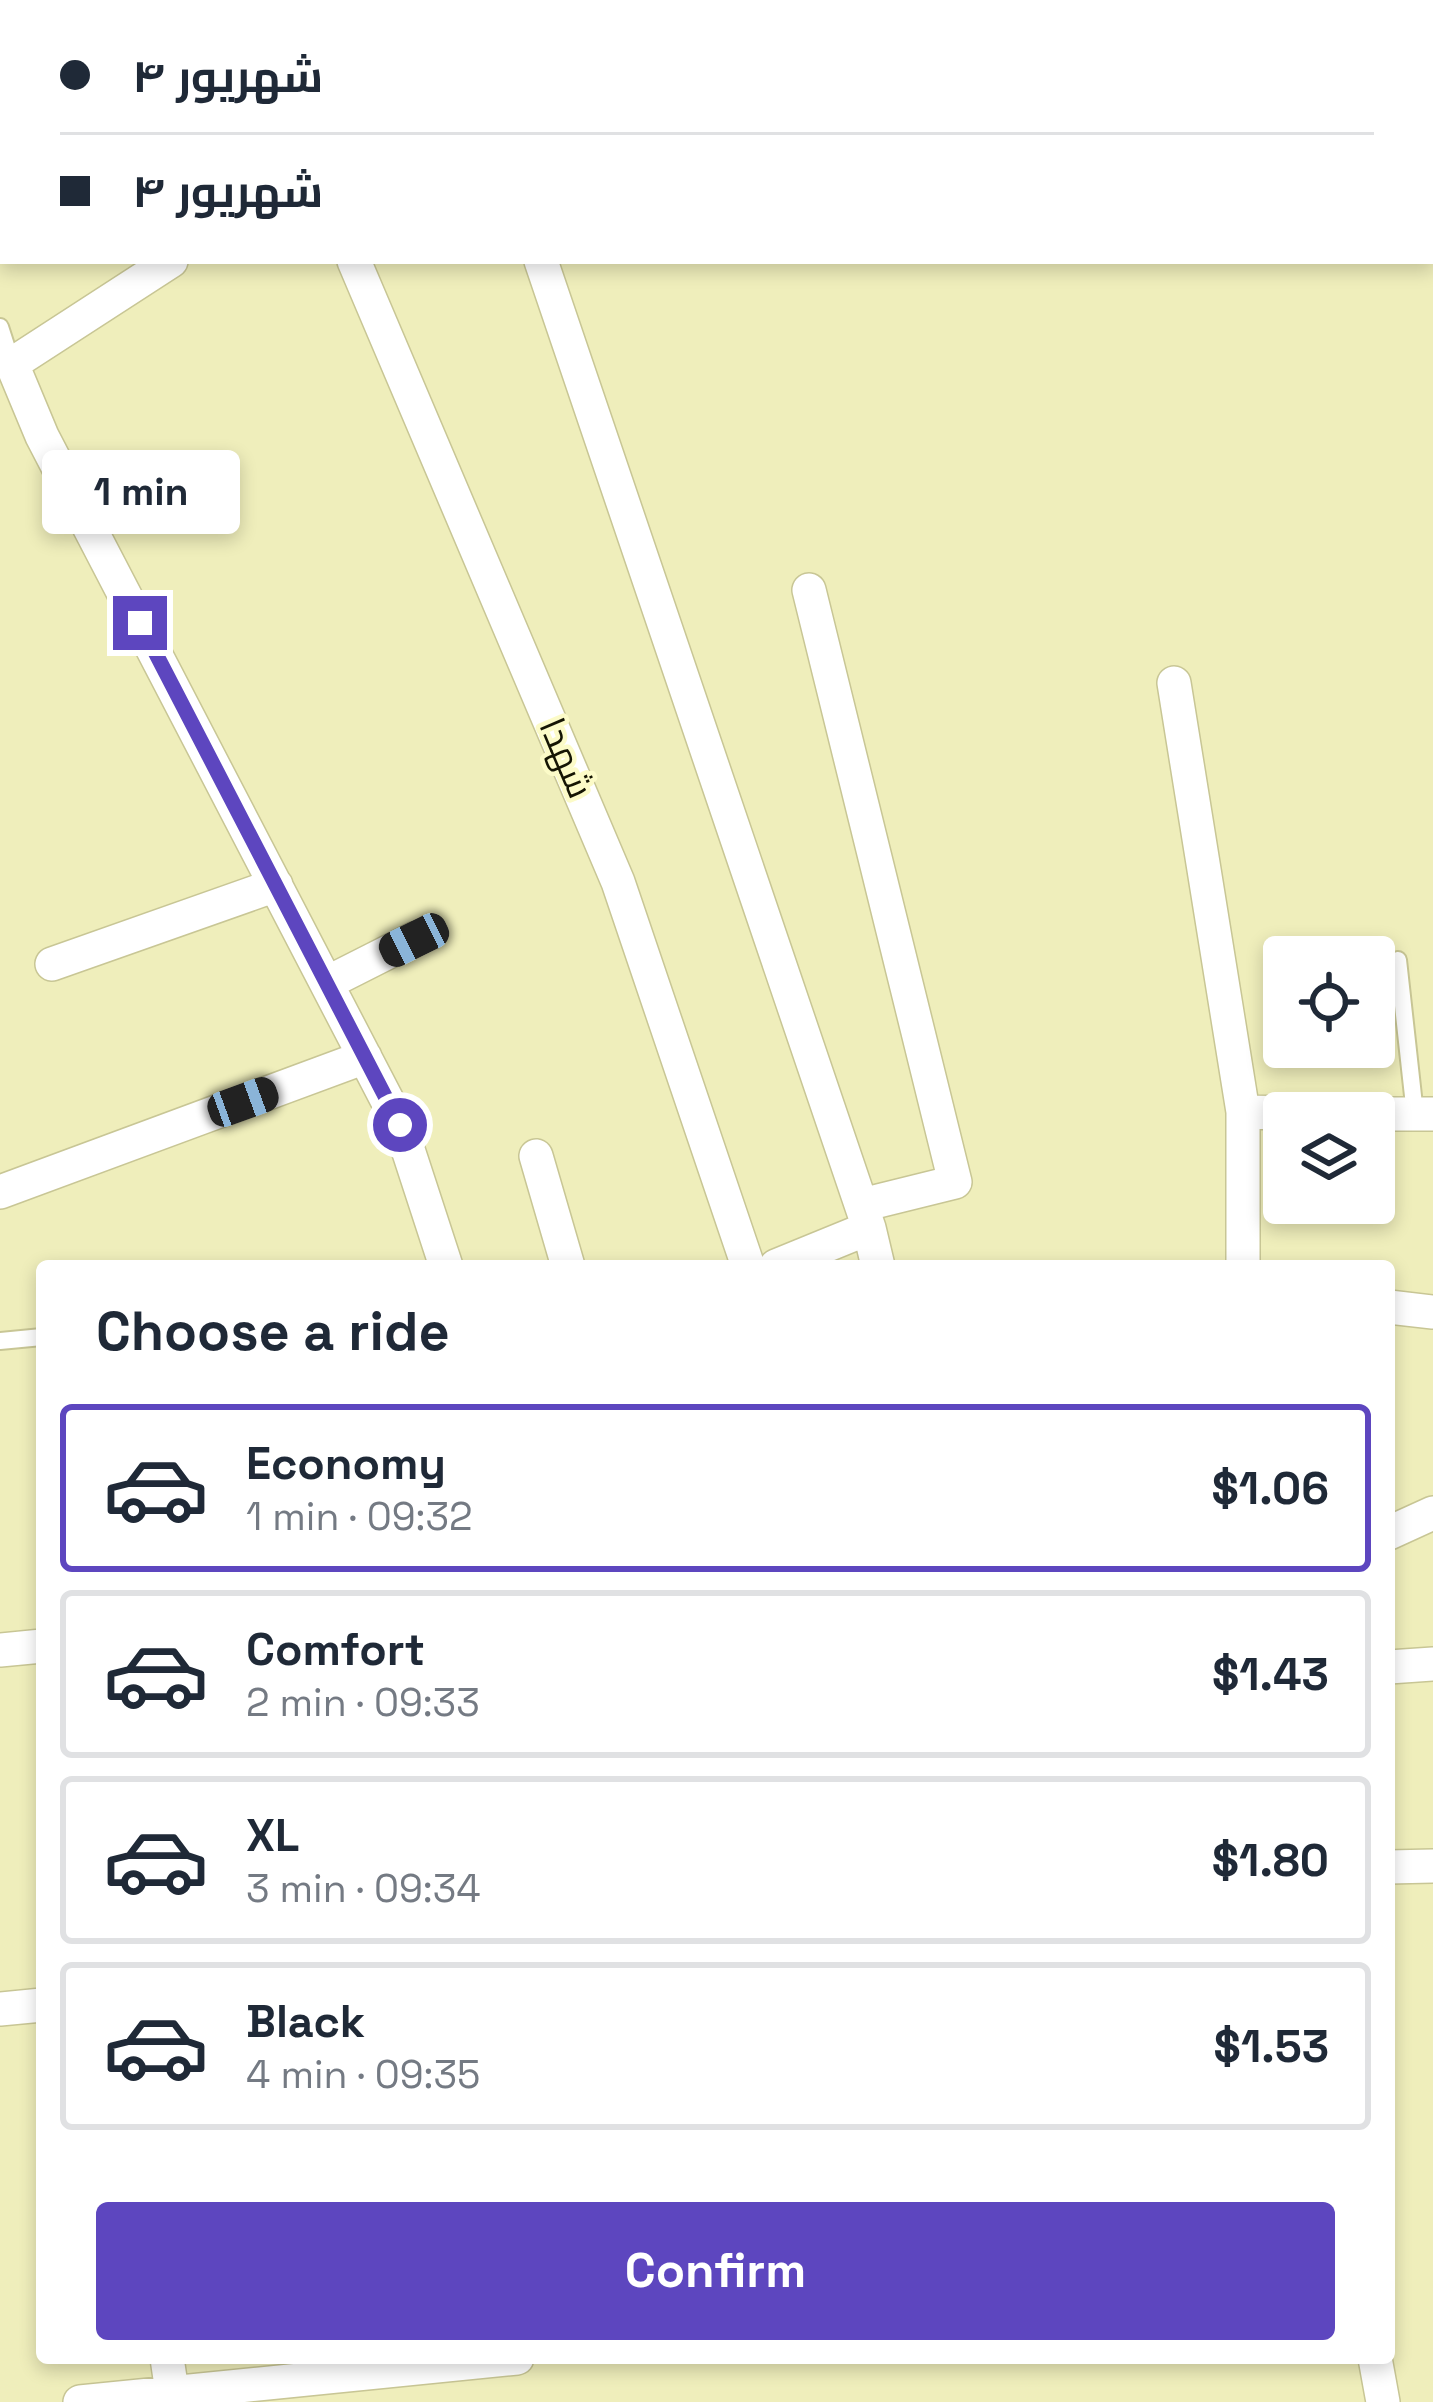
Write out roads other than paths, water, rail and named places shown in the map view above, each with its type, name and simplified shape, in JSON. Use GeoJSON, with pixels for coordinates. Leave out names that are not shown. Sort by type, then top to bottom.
{"type":"FeatureCollection","features":[{"type":"Feature","properties":{"kind":"street"},"geometry":{"type":"LineString","coordinates":[[166,264],[12,364],[42,436],[400,1125],[444,1260]]}},
{"type":"Feature","properties":{"kind":"street","name":"شهدا"},"geometry":{"type":"LineString","coordinates":[[355,264],[618,882],[746,1260]]}},
{"type":"Feature","properties":{"kind":"street"},"geometry":{"type":"LineString","coordinates":[[542,264],[866,1217],[877,1260]]}},
{"type":"Feature","properties":{"kind":"street"},"geometry":{"type":"LineString","coordinates":[[787,1260],[866,1217],[955,1182],[809,590]]}},
{"type":"Feature","properties":{"kind":"street"},"geometry":{"type":"LineString","coordinates":[[1174,683],[1243,1112],[1243,1260]]}},
{"type":"Feature","properties":{"kind":"street"},"geometry":{"type":"LineString","coordinates":[[52,964],[275,885]]}},
{"type":"Feature","properties":{"kind":"street"},"geometry":{"type":"LineString","coordinates":[[326,983],[414,940]]}},
{"type":"Feature","properties":{"kind":"street"},"geometry":{"type":"LineString","coordinates":[[0,1192],[365,1058]]}},
{"type":"Feature","properties":{"kind":"street"},"geometry":{"type":"LineString","coordinates":[[1243,1112],[1263,1112]]}},
{"type":"Feature","properties":{"kind":"street"},"geometry":{"type":"LineString","coordinates":[[536,1156],[566,1260]]}},
{"type":"Feature","properties":{"kind":"street"},"geometry":{"type":"LineString","coordinates":[[1395,1308],[1433,1312]]}},
{"type":"Feature","properties":{"kind":"street"},"geometry":{"type":"LineString","coordinates":[[1395,1530],[1433,1513]]}},
{"type":"Feature","properties":{"kind":"street"},"geometry":{"type":"LineString","coordinates":[[0,1650],[36,1647]]}},
{"type":"Feature","properties":{"kind":"street"},"geometry":{"type":"LineString","coordinates":[[1395,1667],[1433,1664]]}},
{"type":"Feature","properties":{"kind":"street"},"geometry":{"type":"LineString","coordinates":[[1395,1867],[1433,1866]]}},
{"type":"Feature","properties":{"kind":"street"},"geometry":{"type":"LineString","coordinates":[[0,2008],[36,2005]]}},
{"type":"Feature","properties":{"kind":"street"},"geometry":{"type":"LineString","coordinates":[[80,2402],[169,2375],[394,2364]]}},
{"type":"Feature","properties":{"kind":"street"},"geometry":{"type":"LineString","coordinates":[[1376,2364],[1383,2402]]}},
{"type":"Feature","properties":{"kind":"lane"},"geometry":{"type":"LineString","coordinates":[[0,327],[12,364]]}},
{"type":"Feature","properties":{"kind":"lane"},"geometry":{"type":"LineString","coordinates":[[1398,960],[1424,1114]]}},
{"type":"Feature","properties":{"kind":"lane"},"geometry":{"type":"LineString","coordinates":[[0,1341],[36,1338]]}}]}
